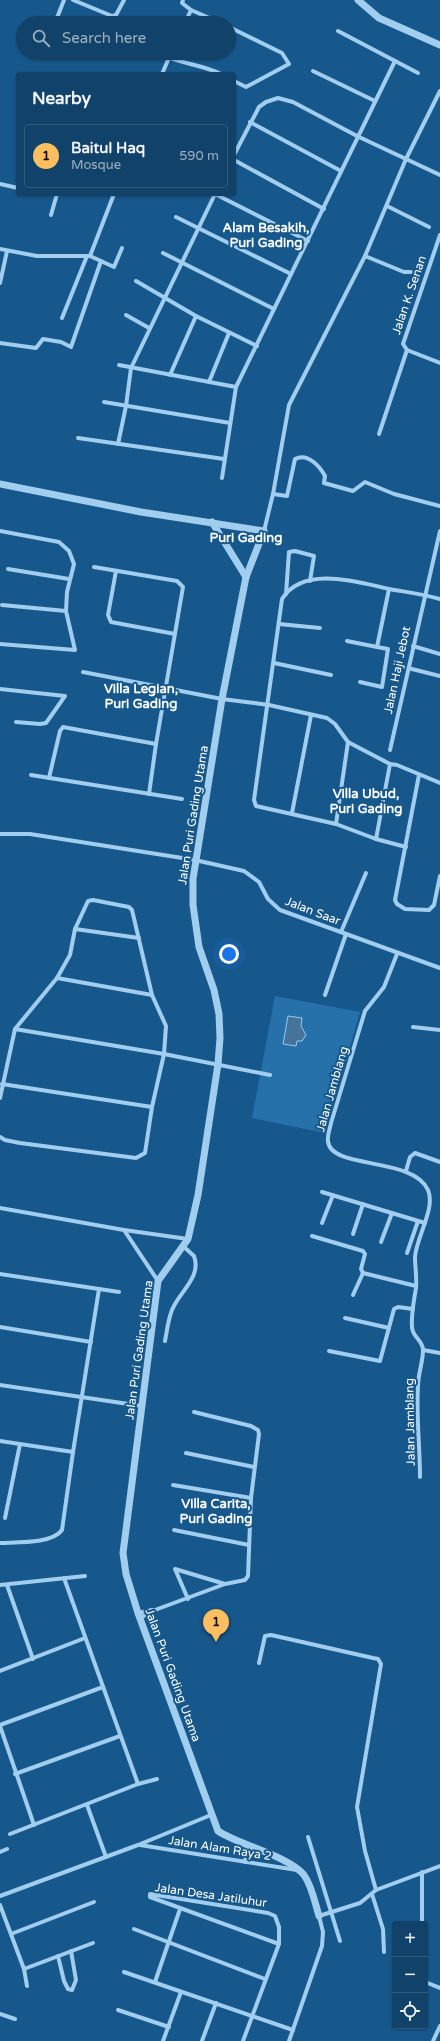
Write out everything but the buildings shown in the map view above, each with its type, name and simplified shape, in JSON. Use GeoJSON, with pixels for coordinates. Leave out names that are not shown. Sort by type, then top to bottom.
{"type":"FeatureCollection","features":[{"type":"Feature","properties":{"kind":"street"},"geometry":{"type":"LineString","coordinates":[[58,16],[64,0]]}},
{"type":"Feature","properties":{"kind":"street"},"geometry":{"type":"LineString","coordinates":[[73,0],[112,16],[116,16],[120,11],[124,0]]}},
{"type":"Feature","properties":{"kind":"street"},"geometry":{"type":"LineString","coordinates":[[183,0],[182,3],[191,10],[205,16]]}},
{"type":"Feature","properties":{"kind":"street"},"geometry":{"type":"LineString","coordinates":[[358,0],[379,18],[440,45]]}},
{"type":"Feature","properties":{"kind":"street"},"geometry":{"type":"LineString","coordinates":[[188,16],[191,10]]}},
{"type":"Feature","properties":{"kind":"street"},"geometry":{"type":"LineString","coordinates":[[236,30],[282,53],[289,64],[246,87],[236,81]]}},
{"type":"Feature","properties":{"kind":"street"},"geometry":{"type":"LineString","coordinates":[[338,31],[418,73]]}},
{"type":"Feature","properties":{"kind":"street"},"geometry":{"type":"LineString","coordinates":[[163,72],[167,60]]}},
{"type":"Feature","properties":{"kind":"street"},"geometry":{"type":"LineString","coordinates":[[177,60],[208,67],[217,72]]}},
{"type":"Feature","properties":{"kind":"street"},"geometry":{"type":"LineString","coordinates":[[222,478],[236,388],[324,208],[357,136],[395,62]]}},
{"type":"Feature","properties":{"kind":"street"},"geometry":{"type":"LineString","coordinates":[[313,71],[375,101]]}},
{"type":"Feature","properties":{"kind":"street"},"geometry":{"type":"LineString","coordinates":[[0,484],[133,511],[264,531],[273,494],[289,405],[365,256],[406,159],[440,91]]}},
{"type":"Feature","properties":{"kind":"street"},"geometry":{"type":"LineString","coordinates":[[236,152],[259,107],[266,102],[278,98],[285,99],[357,136],[440,175]]}},
{"type":"Feature","properties":{"kind":"street"},"geometry":{"type":"LineString","coordinates":[[250,122],[341,171]]}},
{"type":"Feature","properties":{"kind":"street"},"geometry":{"type":"LineString","coordinates":[[236,161],[324,208]]}},
{"type":"Feature","properties":{"kind":"street"},"geometry":{"type":"LineString","coordinates":[[0,184],[16,188]]}},
{"type":"Feature","properties":{"kind":"street"},"geometry":{"type":"LineString","coordinates":[[51,214],[56,196]]}},
{"type":"Feature","properties":{"kind":"street"},"geometry":{"type":"LineString","coordinates":[[62,318],[113,196]]}},
{"type":"Feature","properties":{"kind":"street"},"geometry":{"type":"LineString","coordinates":[[118,444],[126,406],[131,368],[214,196]]}},
{"type":"Feature","properties":{"kind":"street"},"geometry":{"type":"LineString","coordinates":[[219,196],[308,241]]}},
{"type":"Feature","properties":{"kind":"street"},"geometry":{"type":"LineString","coordinates":[[387,206],[429,227]]}},
{"type":"Feature","properties":{"kind":"street"},"geometry":{"type":"LineString","coordinates":[[176,216],[291,274]]}},
{"type":"Feature","properties":{"kind":"street","name":"Jalan K. Senan"},"geometry":{"type":"LineString","coordinates":[[440,235],[403,344],[407,350],[440,364]]}},
{"type":"Feature","properties":{"kind":"street"},"geometry":{"type":"LineString","coordinates":[[0,249],[52,257],[89,256],[114,267],[122,248]]}},
{"type":"Feature","properties":{"kind":"street"},"geometry":{"type":"LineString","coordinates":[[0,283],[7,251]]}},
{"type":"Feature","properties":{"kind":"street"},"geometry":{"type":"LineString","coordinates":[[163,254],[274,309]]}},
{"type":"Feature","properties":{"kind":"street"},"geometry":{"type":"LineString","coordinates":[[365,256],[404,272],[411,272]]}},
{"type":"Feature","properties":{"kind":"street"},"geometry":{"type":"LineString","coordinates":[[0,344],[36,348],[43,339],[61,342],[71,347],[101,261]]}},
{"type":"Feature","properties":{"kind":"street"},"geometry":{"type":"LineString","coordinates":[[136,281],[196,316],[257,346]]}},
{"type":"Feature","properties":{"kind":"street"},"geometry":{"type":"LineString","coordinates":[[126,316],[149,328]]}},
{"type":"Feature","properties":{"kind":"street"},"geometry":{"type":"LineString","coordinates":[[170,375],[196,316]]}},
{"type":"Feature","properties":{"kind":"street"},"geometry":{"type":"LineString","coordinates":[[209,382],[229,333]]}},
{"type":"Feature","properties":{"kind":"street"},"geometry":{"type":"LineString","coordinates":[[379,434],[407,350]]}},
{"type":"Feature","properties":{"kind":"street"},"geometry":{"type":"LineString","coordinates":[[119,365],[236,388]]}},
{"type":"Feature","properties":{"kind":"street"},"geometry":{"type":"LineString","coordinates":[[104,402],[230,423]]}},
{"type":"Feature","properties":{"kind":"street"},"geometry":{"type":"LineString","coordinates":[[78,438],[224,459]]}},
{"type":"Feature","properties":{"kind":"street"},"geometry":{"type":"LineString","coordinates":[[273,494],[287,496],[295,459],[302,457],[317,463],[325,476],[324,483],[353,491],[365,482],[394,494],[440,506]]}},
{"type":"Feature","properties":{"kind":"street"},"geometry":{"type":"LineString","coordinates":[[212,522],[246,577]]}},
{"type":"Feature","properties":{"kind":"street"},"geometry":{"type":"LineString","coordinates":[[0,531],[52,540],[64,544],[69,551],[74,564],[69,579],[66,611],[75,650],[0,644]]}},
{"type":"Feature","properties":{"kind":"street","name":"Jalan Puri Gading Utama"},"geometry":{"type":"LineString","coordinates":[[264,531],[246,577],[222,698],[206,803],[195,860],[193,905],[199,946],[214,990],[219,1014],[218,1064],[198,1195],[188,1239],[158,1281],[123,1544],[125,1569],[139,1616],[187,1743],[211,1815],[218,1831],[247,1846],[286,1861],[299,1870],[304,1875],[309,1885],[319,1916]]}},
{"type":"Feature","properties":{"kind":"street"},"geometry":{"type":"LineString","coordinates":[[424,595],[440,532]]}},
{"type":"Feature","properties":{"kind":"street"},"geometry":{"type":"LineString","coordinates":[[286,594],[289,552],[295,551],[314,556],[310,581]]}},
{"type":"Feature","properties":{"kind":"street"},"geometry":{"type":"LineString","coordinates":[[94,567],[181,583],[183,586],[165,688],[149,794]]}},
{"type":"Feature","properties":{"kind":"street"},"geometry":{"type":"LineString","coordinates":[[8,569],[69,579]]}},
{"type":"Feature","properties":{"kind":"street"},"geometry":{"type":"LineString","coordinates":[[116,571],[108,615],[111,622],[175,634]]}},
{"type":"Feature","properties":{"kind":"street"},"geometry":{"type":"LineString","coordinates":[[406,847],[376,839],[336,824],[256,806],[254,803],[282,599],[286,594],[297,586],[323,578],[349,580],[440,599]]}},
{"type":"Feature","properties":{"kind":"street"},"geometry":{"type":"LineString","coordinates":[[377,647],[389,589]]}},
{"type":"Feature","properties":{"kind":"street","name":"Jalan Haji Jebot"},"geometry":{"type":"LineString","coordinates":[[390,750],[424,595]]}},
{"type":"Feature","properties":{"kind":"street"},"geometry":{"type":"LineString","coordinates":[[2,605],[66,611]]}},
{"type":"Feature","properties":{"kind":"street"},"geometry":{"type":"LineString","coordinates":[[279,624],[320,628]]}},
{"type":"Feature","properties":{"kind":"street"},"geometry":{"type":"LineString","coordinates":[[347,641],[388,649],[382,687],[360,682]]}},
{"type":"Feature","properties":{"kind":"street"},"geometry":{"type":"LineString","coordinates":[[413,646],[440,654]]}},
{"type":"Feature","properties":{"kind":"street"},"geometry":{"type":"LineString","coordinates":[[274,663],[331,675]]}},
{"type":"Feature","properties":{"kind":"street"},"geometry":{"type":"LineString","coordinates":[[408,668],[440,676]]}},
{"type":"Feature","properties":{"kind":"street"},"geometry":{"type":"LineString","coordinates":[[83,672],[165,688],[268,705],[327,718],[335,724],[348,742],[390,764],[397,765],[440,783]]}},
{"type":"Feature","properties":{"kind":"street"},"geometry":{"type":"LineString","coordinates":[[0,689],[65,696],[50,719],[46,722],[40,724],[16,722]]}},
{"type":"Feature","properties":{"kind":"street"},"geometry":{"type":"LineString","coordinates":[[292,813],[311,715]]}},
{"type":"Feature","properties":{"kind":"street"},"geometry":{"type":"LineString","coordinates":[[49,778],[60,731],[63,727],[156,744]]}},
{"type":"Feature","properties":{"kind":"street"},"geometry":{"type":"LineString","coordinates":[[336,824],[348,742]]}},
{"type":"Feature","properties":{"kind":"street"},"geometry":{"type":"LineString","coordinates":[[376,839],[390,764]]}},
{"type":"Feature","properties":{"kind":"street"},"geometry":{"type":"LineString","coordinates":[[31,775],[182,799]]}},
{"type":"Feature","properties":{"kind":"street"},"geometry":{"type":"LineString","coordinates":[[420,775],[395,900],[400,908],[424,910],[432,908],[436,898],[440,876]]}},
{"type":"Feature","properties":{"kind":"street","name":"Jalan Saar"},"geometry":{"type":"LineString","coordinates":[[0,834],[30,834],[195,860],[244,871],[259,882],[268,899],[280,910],[397,954],[440,968]]}},
{"type":"Feature","properties":{"kind":"street"},"geometry":{"type":"LineString","coordinates":[[325,995],[343,933],[366,873]]}},
{"type":"Feature","properties":{"kind":"street"},"geometry":{"type":"LineString","coordinates":[[0,1098],[15,1029],[57,978],[70,955],[76,929],[88,901],[93,900],[132,910],[152,995],[164,1018],[166,1026],[164,1054],[152,1107],[145,1153],[136,1158],[20,1143],[0,1137]]}},
{"type":"Feature","properties":{"kind":"street"},"geometry":{"type":"LineString","coordinates":[[76,929],[139,938]]}},
{"type":"Feature","properties":{"kind":"street","name":"Jalan Jamblang"},"geometry":{"type":"LineString","coordinates":[[397,954],[384,987],[365,1011],[331,1123],[328,1142],[332,1149],[344,1157],[406,1171],[416,1175],[424,1182],[429,1192],[430,1197],[425,1223],[416,1251],[416,1286],[412,1328],[415,1336],[421,1342],[423,1350],[418,1386],[420,1477]]}},
{"type":"Feature","properties":{"kind":"street"},"geometry":{"type":"LineString","coordinates":[[57,978],[152,995]]}},
{"type":"Feature","properties":{"kind":"street"},"geometry":{"type":"LineString","coordinates":[[413,1027],[440,1030]]}},
{"type":"Feature","properties":{"kind":"street"},"geometry":{"type":"LineString","coordinates":[[15,1029],[164,1054],[270,1075]]}},
{"type":"Feature","properties":{"kind":"street"},"geometry":{"type":"LineString","coordinates":[[2,1084],[152,1107]]}},
{"type":"Feature","properties":{"kind":"street"},"geometry":{"type":"LineString","coordinates":[[406,1171],[410,1157],[415,1153],[440,1162]]}},
{"type":"Feature","properties":{"kind":"street"},"geometry":{"type":"LineString","coordinates":[[322,1192],[425,1223]]}},
{"type":"Feature","properties":{"kind":"street"},"geometry":{"type":"LineString","coordinates":[[322,1223],[333,1195]]}},
{"type":"Feature","properties":{"kind":"street"},"geometry":{"type":"LineString","coordinates":[[353,1234],[363,1204]]}},
{"type":"Feature","properties":{"kind":"street"},"geometry":{"type":"LineString","coordinates":[[0,1208],[124,1230],[188,1239]]}},
{"type":"Feature","properties":{"kind":"street"},"geometry":{"type":"LineString","coordinates":[[381,1242],[392,1213]]}},
{"type":"Feature","properties":{"kind":"street"},"geometry":{"type":"LineString","coordinates":[[408,1253],[418,1221]]}},
{"type":"Feature","properties":{"kind":"street"},"geometry":{"type":"LineString","coordinates":[[124,1230],[158,1281]]}},
{"type":"Feature","properties":{"kind":"street"},"geometry":{"type":"LineString","coordinates":[[312,1236],[363,1251],[365,1254],[361,1269],[363,1273],[353,1295]]}},
{"type":"Feature","properties":{"kind":"street"},"geometry":{"type":"LineString","coordinates":[[166,1341],[172,1310],[192,1280],[195,1267],[194,1256],[183,1246]]}},
{"type":"Feature","properties":{"kind":"street"},"geometry":{"type":"LineString","coordinates":[[363,1273],[416,1286]]}},
{"type":"Feature","properties":{"kind":"street"},"geometry":{"type":"LineString","coordinates":[[0,1274],[119,1292]]}},
{"type":"Feature","properties":{"kind":"street"},"geometry":{"type":"LineString","coordinates":[[0,1544],[48,1539],[59,1535],[63,1524],[72,1452],[99,1289]]}},
{"type":"Feature","properties":{"kind":"street"},"geometry":{"type":"LineString","coordinates":[[329,1351],[380,1361],[395,1308],[413,1309]]}},
{"type":"Feature","properties":{"kind":"street"},"geometry":{"type":"LineString","coordinates":[[345,1318],[389,1328]]}},
{"type":"Feature","properties":{"kind":"street"},"geometry":{"type":"LineString","coordinates":[[0,1327],[91,1342]]}},
{"type":"Feature","properties":{"kind":"street"},"geometry":{"type":"LineString","coordinates":[[423,1350],[440,1353]]}},
{"type":"Feature","properties":{"kind":"street"},"geometry":{"type":"LineString","coordinates":[[0,1384],[142,1406]]}},
{"type":"Feature","properties":{"kind":"street"},"geometry":{"type":"LineString","coordinates":[[139,1616],[225,1584],[247,1578],[251,1498],[254,1467],[260,1434],[258,1430],[251,1426],[194,1412]]}},
{"type":"Feature","properties":{"kind":"street"},"geometry":{"type":"LineString","coordinates":[[0,1441],[72,1452]]}},
{"type":"Feature","properties":{"kind":"street"},"geometry":{"type":"LineString","coordinates":[[5,1518],[20,1444]]}},
{"type":"Feature","properties":{"kind":"street"},"geometry":{"type":"LineString","coordinates":[[186,1453],[254,1467]]}},
{"type":"Feature","properties":{"kind":"street"},"geometry":{"type":"LineString","coordinates":[[173,1485],[251,1498]]}},
{"type":"Feature","properties":{"kind":"street"},"geometry":{"type":"LineString","coordinates":[[174,1530],[249,1545]]}},
{"type":"Feature","properties":{"kind":"street"},"geometry":{"type":"LineString","coordinates":[[188,1599],[175,1569],[225,1584]]}},
{"type":"Feature","properties":{"kind":"street"},"geometry":{"type":"LineString","coordinates":[[0,1585],[86,1576]]}},
{"type":"Feature","properties":{"kind":"street"},"geometry":{"type":"LineString","coordinates":[[64,1578],[138,1784]]}},
{"type":"Feature","properties":{"kind":"street"},"geometry":{"type":"LineString","coordinates":[[7,1585],[32,1659]]}},
{"type":"Feature","properties":{"kind":"street"},"geometry":{"type":"LineString","coordinates":[[259,1663],[265,1636],[270,1635],[378,1659],[381,1664],[357,1807],[364,1851],[376,1890]]}},
{"type":"Feature","properties":{"kind":"street"},"geometry":{"type":"LineString","coordinates":[[0,1671],[85,1638]]}},
{"type":"Feature","properties":{"kind":"street"},"geometry":{"type":"LineString","coordinates":[[34,1825],[15,1774],[0,1726],[103,1687]]}},
{"type":"Feature","properties":{"kind":"street"},"geometry":{"type":"LineString","coordinates":[[15,1774],[120,1736]]}},
{"type":"Feature","properties":{"kind":"street"},"geometry":{"type":"LineString","coordinates":[[10,1834],[138,1784],[157,1779]]}},
{"type":"Feature","properties":{"kind":"street"},"geometry":{"type":"LineString","coordinates":[[87,1805],[106,1857]]}},
{"type":"Feature","properties":{"kind":"street"},"geometry":{"type":"LineString","coordinates":[[0,1896],[138,1845],[211,1815]]}},
{"type":"Feature","properties":{"kind":"street"},"geometry":{"type":"LineString","coordinates":[[308,1836],[340,1941]]}},
{"type":"Feature","properties":{"kind":"street","name":"Jalan Alam Raya 2"},"geometry":{"type":"LineString","coordinates":[[138,1845],[299,1870]]}},
{"type":"Feature","properties":{"kind":"street"},"geometry":{"type":"LineString","coordinates":[[245,1862],[247,1846]]}},
{"type":"Feature","properties":{"kind":"street"},"geometry":{"type":"LineString","coordinates":[[0,1852],[7,1849]]}},
{"type":"Feature","properties":{"kind":"street"},"geometry":{"type":"LineString","coordinates":[[289,2041],[322,1946],[323,1932],[319,1916],[360,1903],[376,1890],[440,1866]]}},
{"type":"Feature","properties":{"kind":"street"},"geometry":{"type":"LineString","coordinates":[[422,1872],[422,1921]]}},
{"type":"Feature","properties":{"kind":"street","name":"Jalan Desa Jatiluhur"},"geometry":{"type":"LineString","coordinates":[[243,2041],[279,1944],[277,1920],[272,1914],[150,1894],[150,1897],[279,1944]]}},
{"type":"Feature","properties":{"kind":"street"},"geometry":{"type":"LineString","coordinates":[[372,1894],[384,1929],[384,1952]]}},
{"type":"Feature","properties":{"kind":"street"},"geometry":{"type":"LineString","coordinates":[[11,1934],[94,1902]]}},
{"type":"Feature","properties":{"kind":"street"},"geometry":{"type":"LineString","coordinates":[[0,1905],[24,1969],[27,1986]]}},
{"type":"Feature","properties":{"kind":"street","name":"Jalan Desa Jatiluhur"},"geometry":{"type":"LineString","coordinates":[[155,1982],[180,1908]]}},
{"type":"Feature","properties":{"kind":"street"},"geometry":{"type":"LineString","coordinates":[[134,1929],[265,1979]]}},
{"type":"Feature","properties":{"kind":"street"},"geometry":{"type":"LineString","coordinates":[[24,1969],[94,1943]]}},
{"type":"Feature","properties":{"kind":"street"},"geometry":{"type":"LineString","coordinates":[[58,1956],[64,1981],[68,1990],[72,1990],[76,1980],[71,1951]]}},
{"type":"Feature","properties":{"kind":"street"},"geometry":{"type":"LineString","coordinates":[[124,1972],[293,2030]]}},
{"type":"Feature","properties":{"kind":"street"},"geometry":{"type":"LineString","coordinates":[[428,1983],[440,1988]]}},
{"type":"Feature","properties":{"kind":"street"},"geometry":{"type":"LineString","coordinates":[[163,2041],[181,1992]]}},
{"type":"Feature","properties":{"kind":"street"},"geometry":{"type":"LineString","coordinates":[[202,2041],[216,2003]]}},
{"type":"Feature","properties":{"kind":"street"},"geometry":{"type":"LineString","coordinates":[[118,2010],[169,2027]]}},
{"type":"Feature","properties":{"kind":"street"},"geometry":{"type":"LineString","coordinates":[[0,2014],[15,2019]]}},
{"type":"Feature","properties":{"kind":"street"},"geometry":{"type":"LineString","coordinates":[[433,2041],[440,2026]]}},
{"type":"Feature","properties":{"kind":"shaded area"},"geometry":{"type":"Polygon","coordinates":[[[275,996],[360,1012],[325,1133],[252,1118],[275,996]]]}},
{"type":"Feature","properties":{"kind":"shaded area"},"geometry":{"type":"Polygon","coordinates":[[[288,1016],[302,1018],[301,1026],[306,1035],[302,1041],[297,1041],[296,1046],[283,1044],[288,1016]]]}},
{"type":"Feature","properties":{"kind":"place","name":"Baitul Haq"},"geometry":{"type":"Point","coordinates":[216,1642]}},
{"type":"Feature","properties":{"kind":"district","name":"Alam Besakih, Puri Gading"},"geometry":{"type":"Point","coordinates":[266,236]}},
{"type":"Feature","properties":{"kind":"district","name":"Puri Gading"},"geometry":{"type":"Point","coordinates":[246,538]}},
{"type":"Feature","properties":{"kind":"district","name":"Villa Legian, Puri Gading"},"geometry":{"type":"Point","coordinates":[141,696]}},
{"type":"Feature","properties":{"kind":"district","name":"Villa Ubud, Puri Gading"},"geometry":{"type":"Point","coordinates":[366,802]}},
{"type":"Feature","properties":{"kind":"district","name":"Villa Carita, Puri Gading"},"geometry":{"type":"Point","coordinates":[216,1512]}}]}
